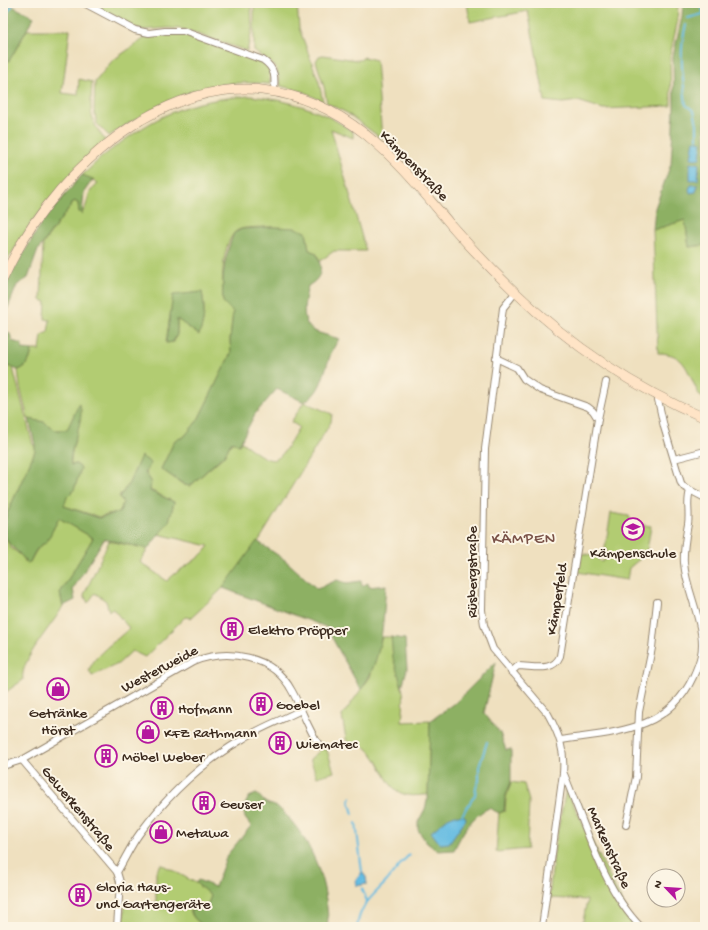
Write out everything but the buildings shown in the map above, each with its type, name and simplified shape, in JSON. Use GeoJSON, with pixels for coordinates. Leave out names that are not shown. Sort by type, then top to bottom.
{"type":"FeatureCollection","features":[{"type":"Feature","properties":{"kind":"street"},"geometry":{"type":"LineString","coordinates":[[84,3],[135,30],[149,34],[165,30],[183,31],[263,60],[270,65],[275,75],[274,91]]}},
{"type":"Feature","properties":{"kind":"street","name":"Kämpenstraße"},"geometry":{"type":"LineString","coordinates":[[3,279],[35,223],[54,198],[84,166],[126,131],[159,110],[188,98],[230,89],[274,91],[290,95],[325,108],[355,125],[373,140],[410,176],[480,257],[515,292],[587,352],[657,395],[705,418]]}},
{"type":"Feature","properties":{"kind":"street","name":"Rüsbergstraße"},"geometry":{"type":"LineString","coordinates":[[515,292],[503,308],[485,449],[482,610],[484,625],[493,649],[548,714],[561,740],[564,756],[563,773],[542,927]]}},
{"type":"Feature","properties":{"kind":"street"},"geometry":{"type":"LineString","coordinates":[[496,358],[517,368],[524,379],[540,390],[588,407],[593,411],[598,419]]}},
{"type":"Feature","properties":{"kind":"street","name":"Kämperfeld"},"geometry":{"type":"LineString","coordinates":[[511,672],[518,666],[548,667],[557,663],[560,656],[598,419],[606,382]]}},
{"type":"Feature","properties":{"kind":"street"},"geometry":{"type":"LineString","coordinates":[[657,395],[664,427],[681,483],[690,491],[705,498]]}},
{"type":"Feature","properties":{"kind":"street"},"geometry":{"type":"LineString","coordinates":[[674,459],[705,451]]}},
{"type":"Feature","properties":{"kind":"street"},"geometry":{"type":"LineString","coordinates":[[561,740],[629,730],[638,727],[661,715],[675,703],[691,681],[704,652],[699,621],[684,562],[689,520],[687,498],[690,491]]}},
{"type":"Feature","properties":{"kind":"street"},"geometry":{"type":"LineString","coordinates":[[626,825],[636,777],[638,727],[642,694],[652,648],[657,602]]}},
{"type":"Feature","properties":{"kind":"street","name":"Westerweide"},"geometry":{"type":"LineString","coordinates":[[3,766],[22,760],[193,662],[211,656],[239,656],[254,660],[270,667],[288,684],[320,746]]}},
{"type":"Feature","properties":{"kind":"street"},"geometry":{"type":"LineString","coordinates":[[117,927],[120,882],[117,872],[132,846],[167,800],[197,772],[244,738],[301,710]]}},
{"type":"Feature","properties":{"kind":"street","name":"Gewerkenstraße"},"geometry":{"type":"LineString","coordinates":[[22,760],[117,872]]}},
{"type":"Feature","properties":{"kind":"street","name":"Markenstraße"},"geometry":{"type":"LineString","coordinates":[[563,773],[608,882],[632,917],[641,927]]}},
{"type":"Feature","properties":{"kind":"green space"},"geometry":{"type":"Polygon","coordinates":[[[89,3],[251,3],[252,30],[247,51],[183,29],[168,28],[144,30],[133,27],[89,3]]]}},
{"type":"Feature","properties":{"kind":"green space"},"geometry":{"type":"Polygon","coordinates":[[[254,3],[297,3],[299,28],[319,82],[323,102],[305,92],[281,86],[276,67],[254,51],[254,3]]]}},
{"type":"Feature","properties":{"kind":"green space"},"geometry":{"type":"Polygon","coordinates":[[[467,3],[678,3],[677,24],[670,56],[671,106],[603,109],[578,101],[562,103],[545,101],[528,11],[470,22],[467,3]]]}},
{"type":"Feature","properties":{"kind":"green space"},"geometry":{"type":"Polygon","coordinates":[[[683,3],[705,3],[705,245],[689,247],[685,220],[653,230],[655,208],[671,164],[674,107],[673,56],[682,17],[683,3]]]}},
{"type":"Feature","properties":{"kind":"green space"},"geometry":{"type":"Polygon","coordinates":[[[10,5],[34,17],[9,61],[3,57],[3,17],[10,5]]]}},
{"type":"Feature","properties":{"kind":"green space"},"geometry":{"type":"Polygon","coordinates":[[[27,30],[70,30],[62,93],[78,95],[79,79],[92,82],[91,112],[95,125],[105,140],[33,220],[3,267],[3,57],[9,61],[27,30]]]}},
{"type":"Feature","properties":{"kind":"green space"},"geometry":{"type":"Polygon","coordinates":[[[181,33],[262,61],[269,67],[270,84],[224,84],[185,94],[166,102],[109,136],[97,124],[94,110],[95,82],[112,61],[149,35],[181,33]]]}},
{"type":"Feature","properties":{"kind":"green space"},"geometry":{"type":"Polygon","coordinates":[[[323,55],[356,60],[360,60],[364,57],[376,60],[382,139],[347,113],[327,103],[316,61],[319,56],[323,55]]]}},
{"type":"Feature","properties":{"kind":"green space"},"geometry":{"type":"Polygon","coordinates":[[[250,96],[291,103],[329,117],[353,132],[353,138],[331,129],[366,251],[334,251],[320,261],[316,253],[309,250],[306,232],[301,230],[280,227],[264,227],[244,228],[234,233],[227,248],[223,266],[223,302],[233,312],[230,340],[231,353],[198,420],[184,437],[175,440],[161,469],[184,485],[190,486],[225,455],[232,441],[239,445],[242,442],[263,457],[276,459],[286,449],[299,427],[291,422],[304,402],[332,414],[331,422],[260,539],[223,588],[191,618],[185,617],[145,657],[132,651],[118,664],[92,676],[89,670],[96,658],[129,628],[113,609],[109,611],[106,601],[95,593],[88,603],[84,595],[109,541],[148,549],[140,562],[167,581],[205,552],[209,546],[158,534],[169,521],[174,502],[150,490],[151,481],[146,473],[151,463],[141,456],[129,483],[119,497],[123,502],[120,512],[99,517],[64,506],[67,497],[74,490],[81,468],[76,464],[71,465],[71,458],[81,409],[79,404],[67,430],[55,430],[44,422],[28,419],[20,387],[18,370],[28,363],[32,350],[40,350],[42,335],[48,332],[50,320],[45,319],[46,302],[41,300],[43,244],[74,201],[78,203],[79,212],[82,213],[89,194],[98,183],[82,175],[104,155],[157,119],[190,106],[228,98],[250,96]],[[202,292],[173,296],[166,343],[174,342],[177,334],[177,319],[199,335],[204,308],[202,292]]]}},
{"type":"Feature","properties":{"kind":"green space"},"geometry":{"type":"Polygon","coordinates":[[[82,175],[93,179],[84,192],[82,214],[79,212],[78,203],[74,201],[38,250],[28,278],[17,285],[3,320],[3,291],[9,278],[41,224],[82,175]]]}},
{"type":"Feature","properties":{"kind":"green space"},"geometry":{"type":"Polygon","coordinates":[[[685,220],[689,247],[705,245],[705,399],[700,396],[689,373],[681,361],[668,354],[658,353],[653,230],[685,220]]]}},
{"type":"Feature","properties":{"kind":"green space"},"geometry":{"type":"Polygon","coordinates":[[[273,227],[295,228],[306,232],[309,250],[316,253],[320,263],[320,272],[317,279],[308,286],[304,310],[306,322],[314,331],[339,339],[331,354],[321,384],[310,398],[304,402],[277,389],[255,414],[239,445],[232,441],[225,454],[190,486],[185,485],[161,469],[175,440],[184,437],[198,420],[231,353],[230,340],[233,312],[223,302],[223,275],[228,250],[234,233],[242,229],[273,227]]]}},
{"type":"Feature","properties":{"kind":"green space"},"geometry":{"type":"Polygon","coordinates":[[[202,292],[204,314],[199,335],[177,319],[177,334],[173,342],[166,343],[173,295],[202,292]]]}},
{"type":"Feature","properties":{"kind":"green space"},"geometry":{"type":"Polygon","coordinates":[[[3,328],[10,334],[12,341],[22,344],[22,349],[32,350],[28,362],[21,369],[18,370],[3,364],[3,328]]]}},
{"type":"Feature","properties":{"kind":"green space"},"geometry":{"type":"Polygon","coordinates":[[[3,364],[13,368],[33,445],[35,445],[35,451],[3,523],[3,364]]]}},
{"type":"Feature","properties":{"kind":"green space"},"geometry":{"type":"Polygon","coordinates":[[[79,404],[81,417],[72,450],[71,465],[76,464],[81,468],[74,490],[67,497],[64,506],[99,518],[120,512],[123,502],[119,498],[129,483],[141,456],[151,463],[145,473],[151,481],[150,491],[174,502],[169,521],[148,549],[104,539],[73,589],[75,600],[63,606],[60,593],[93,538],[59,518],[46,543],[38,548],[30,562],[27,563],[11,546],[5,537],[3,523],[35,451],[29,419],[44,422],[55,430],[67,430],[79,404]]]}},
{"type":"Feature","properties":{"kind":"green space"},"geometry":{"type":"Polygon","coordinates":[[[611,513],[629,516],[631,523],[651,526],[646,556],[641,558],[629,568],[627,580],[577,572],[580,553],[595,556],[601,562],[606,559],[608,553],[605,548],[611,513]]]}},
{"type":"Feature","properties":{"kind":"green space"},"geometry":{"type":"Polygon","coordinates":[[[59,518],[93,538],[60,593],[63,606],[59,614],[38,642],[26,663],[23,672],[23,680],[3,694],[3,533],[11,548],[22,556],[26,563],[30,562],[38,548],[46,543],[59,518]]]}},
{"type":"Feature","properties":{"kind":"green space"},"geometry":{"type":"Polygon","coordinates":[[[257,541],[285,560],[317,589],[337,580],[347,583],[361,581],[362,586],[368,583],[369,587],[386,585],[383,626],[378,653],[374,666],[361,690],[326,627],[223,588],[257,541]]]}},
{"type":"Feature","properties":{"kind":"green space"},"geometry":{"type":"Polygon","coordinates":[[[382,637],[391,637],[403,691],[404,704],[402,722],[430,721],[428,794],[412,796],[401,793],[393,787],[369,751],[359,743],[350,745],[346,739],[342,716],[370,677],[382,637]]]}},
{"type":"Feature","properties":{"kind":"green space"},"geometry":{"type":"Polygon","coordinates":[[[391,637],[405,639],[407,669],[402,687],[393,658],[391,637]]]}},
{"type":"Feature","properties":{"kind":"green space"},"geometry":{"type":"Polygon","coordinates":[[[496,662],[484,713],[500,733],[506,750],[511,749],[511,782],[505,798],[504,811],[499,813],[489,808],[483,811],[472,820],[454,850],[438,851],[427,843],[418,830],[418,822],[425,809],[428,797],[430,721],[454,704],[496,662]]]}},
{"type":"Feature","properties":{"kind":"green space"},"geometry":{"type":"Polygon","coordinates":[[[322,749],[327,750],[334,772],[317,777],[310,759],[322,749]]]}},
{"type":"Feature","properties":{"kind":"green space"},"geometry":{"type":"Polygon","coordinates":[[[511,782],[524,784],[529,801],[527,849],[496,852],[499,813],[505,811],[506,798],[511,782]]]}},
{"type":"Feature","properties":{"kind":"green space"},"geometry":{"type":"Polygon","coordinates":[[[566,790],[632,921],[637,927],[582,927],[587,900],[549,898],[555,844],[566,790]]]}},
{"type":"Feature","properties":{"kind":"green space"},"geometry":{"type":"Polygon","coordinates":[[[256,794],[267,803],[279,808],[304,838],[316,862],[324,887],[328,914],[327,927],[205,927],[195,919],[190,911],[198,907],[207,906],[211,896],[196,883],[198,880],[215,887],[227,855],[251,826],[245,818],[243,808],[249,797],[256,794]]]}},
{"type":"Feature","properties":{"kind":"green space"},"geometry":{"type":"Polygon","coordinates":[[[161,864],[196,883],[211,896],[207,907],[198,907],[189,911],[195,919],[205,927],[123,927],[125,902],[156,903],[156,872],[161,864]]]}},
{"type":"Feature","properties":{"kind":"water"},"geometry":{"type":"Polygon","coordinates":[[[694,140],[702,142],[700,158],[695,159],[691,158],[694,140]]]}},
{"type":"Feature","properties":{"kind":"water"},"geometry":{"type":"Polygon","coordinates":[[[690,163],[699,163],[698,180],[690,180],[690,163]]]}},
{"type":"Feature","properties":{"kind":"water"},"geometry":{"type":"Polygon","coordinates":[[[691,185],[698,185],[696,192],[690,193],[689,189],[691,185]]]}},
{"type":"Feature","properties":{"kind":"water"},"geometry":{"type":"Polygon","coordinates":[[[455,815],[465,816],[466,819],[449,843],[440,844],[431,832],[448,818],[455,815]]]}},
{"type":"Feature","properties":{"kind":"water"},"geometry":{"type":"Polygon","coordinates":[[[362,872],[366,877],[367,884],[356,886],[356,880],[362,872]]]}},
{"type":"Feature","properties":{"kind":"waterway"},"geometry":{"type":"LineString","coordinates":[[3,19],[14,3]]}},
{"type":"Feature","properties":{"kind":"waterway"},"geometry":{"type":"LineString","coordinates":[[700,3],[705,16]]}},
{"type":"Feature","properties":{"kind":"waterway"},"geometry":{"type":"LineString","coordinates":[[688,18],[703,14]]}},
{"type":"Feature","properties":{"kind":"waterway"},"geometry":{"type":"LineString","coordinates":[[686,25],[682,45],[683,75],[686,105],[694,111],[697,124],[697,139]]}},
{"type":"Feature","properties":{"kind":"waterway"},"geometry":{"type":"LineString","coordinates":[[462,815],[475,795],[476,787],[479,781],[479,767],[487,742]]}},
{"type":"Feature","properties":{"kind":"waterway"},"geometry":{"type":"LineString","coordinates":[[351,797],[349,800],[353,814]]}},
{"type":"Feature","properties":{"kind":"waterway"},"geometry":{"type":"LineString","coordinates":[[356,823],[362,872]]}},
{"type":"Feature","properties":{"kind":"waterway"},"geometry":{"type":"LineString","coordinates":[[357,927],[364,906],[409,855]]}},
{"type":"Feature","properties":{"kind":"waterway"},"geometry":{"type":"LineString","coordinates":[[362,889],[367,901]]}},
{"type":"Feature","properties":{"kind":"place","name":"Kämpenschule"},"geometry":{"type":"Point","coordinates":[633,529]}},
{"type":"Feature","properties":{"kind":"place","name":"Elektro Pröpper"},"geometry":{"type":"Point","coordinates":[232,629]}},
{"type":"Feature","properties":{"kind":"place","name":"Getränke Hörst"},"geometry":{"type":"Point","coordinates":[58,689]}},
{"type":"Feature","properties":{"kind":"place","name":"Goebel"},"geometry":{"type":"Point","coordinates":[261,704]}},
{"type":"Feature","properties":{"kind":"place","name":"Hofmann"},"geometry":{"type":"Point","coordinates":[162,708]}},
{"type":"Feature","properties":{"kind":"place","name":"KFZ Rathmann"},"geometry":{"type":"Point","coordinates":[148,732]}},
{"type":"Feature","properties":{"kind":"place","name":"Wiematec"},"geometry":{"type":"Point","coordinates":[280,743]}},
{"type":"Feature","properties":{"kind":"place","name":"Möbel Weber"},"geometry":{"type":"Point","coordinates":[106,756]}},
{"type":"Feature","properties":{"kind":"place","name":"Geuser"},"geometry":{"type":"Point","coordinates":[204,803]}},
{"type":"Feature","properties":{"kind":"place","name":"Metawa"},"geometry":{"type":"Point","coordinates":[161,832]}},
{"type":"Feature","properties":{"kind":"place","name":"Gloria Haus- und Gartengeräte"},"geometry":{"type":"Point","coordinates":[80,895]}},
{"type":"Feature","properties":{"kind":"district","name":"KÄMPEN"},"geometry":{"type":"Point","coordinates":[524,537]}}]}
